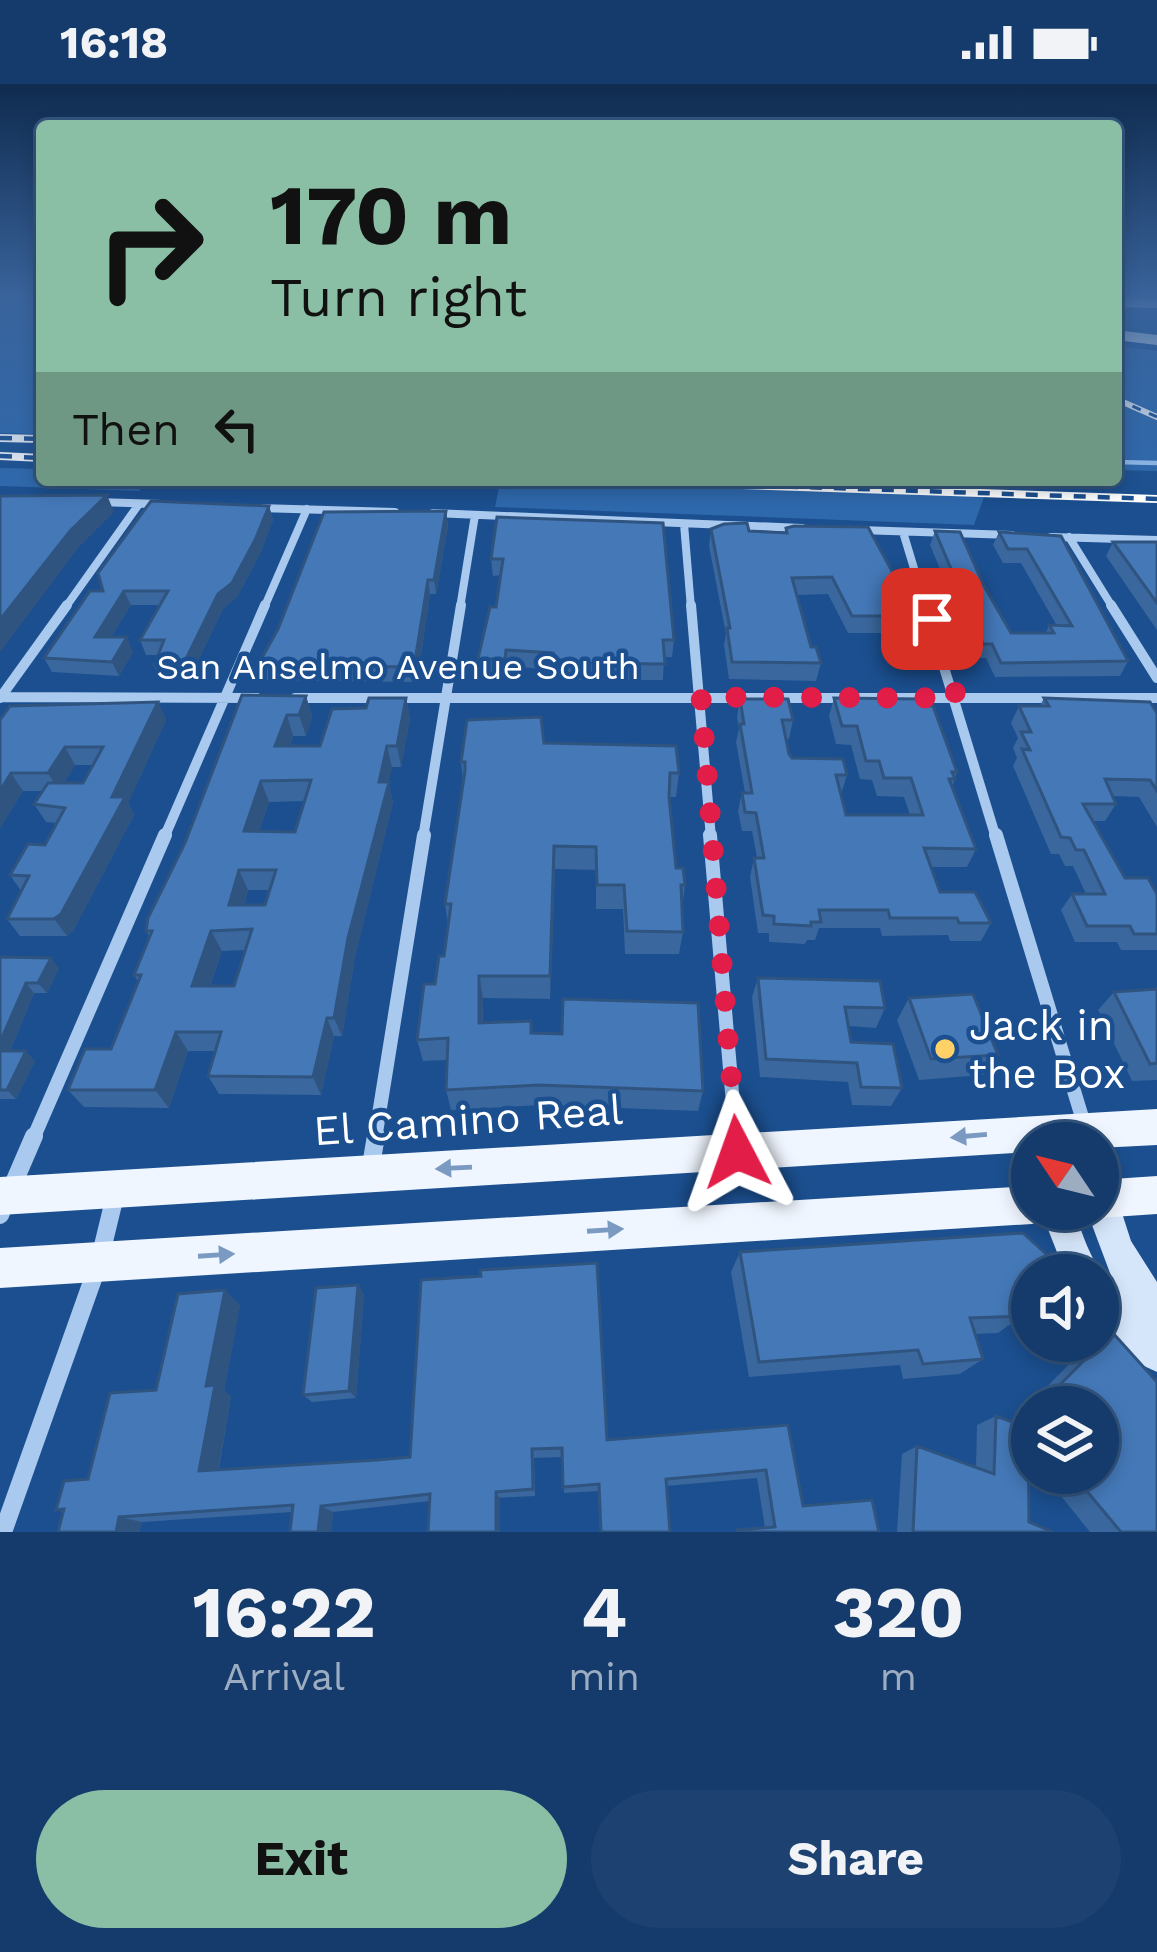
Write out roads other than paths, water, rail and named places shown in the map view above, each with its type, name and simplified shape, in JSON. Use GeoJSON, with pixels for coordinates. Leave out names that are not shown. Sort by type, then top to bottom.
{"type":"FeatureCollection","features":[{"type":"Feature","properties":{"kind":"main road","name":"El Camino Real"},"geometry":{"type":"LineString","coordinates":[[1119,1133],[1157,1127]]}},
{"type":"Feature","properties":{"kind":"main road","name":"El Camino Real"},"geometry":{"type":"LineString","coordinates":[[3,1202],[117,1189],[370,1173],[1011,1142]]}},
{"type":"Feature","properties":{"kind":"main road"},"geometry":{"type":"LineString","coordinates":[[1119,1195],[1157,1195]]}},
{"type":"Feature","properties":{"kind":"main road"},"geometry":{"type":"LineString","coordinates":[[0,1268],[1011,1206]]}},
{"type":"Feature","properties":{"kind":"main road"},"geometry":{"type":"LineString","coordinates":[[1110,1230],[1122,1267],[1157,1310]]}},
{"type":"Feature","properties":{"kind":"main road"},"geometry":{"type":"LineString","coordinates":[[1119,1313],[1157,1353]]}},
{"type":"Feature","properties":{"kind":"street"},"geometry":{"type":"LineString","coordinates":[[92,502],[181,505]]}},
{"type":"Feature","properties":{"kind":"street"},"geometry":{"type":"LineString","coordinates":[[0,697],[139,504]]}},
{"type":"Feature","properties":{"kind":"street"},"geometry":{"type":"LineString","coordinates":[[244,507],[816,529]]}},
{"type":"Feature","properties":{"kind":"street"},"geometry":{"type":"LineString","coordinates":[[3,1202],[307,509]]}},
{"type":"Feature","properties":{"kind":"street"},"geometry":{"type":"LineString","coordinates":[[370,1173],[475,515]]}},
{"type":"Feature","properties":{"kind":"street"},"geometry":{"type":"LineString","coordinates":[[684,524],[737,1152]]}},
{"type":"Feature","properties":{"kind":"street"},"geometry":{"type":"LineString","coordinates":[[838,529],[1021,536]]}},
{"type":"Feature","properties":{"kind":"street"},"geometry":{"type":"LineString","coordinates":[[903,532],[957,698],[1080,1122]]}},
{"type":"Feature","properties":{"kind":"street"},"geometry":{"type":"LineString","coordinates":[[1045,536],[1157,540]]}},
{"type":"Feature","properties":{"kind":"street"},"geometry":{"type":"LineString","coordinates":[[1069,537],[1157,678]]}},
{"type":"Feature","properties":{"kind":"street","name":"San Anselmo Avenue South"},"geometry":{"type":"LineString","coordinates":[[0,697],[1157,698]]}},
{"type":"Feature","properties":{"kind":"street"},"geometry":{"type":"LineString","coordinates":[[4,1532],[99,1262],[117,1189]]}},
{"type":"Feature","properties":{"kind":"waterway"},"geometry":{"type":"LineString","coordinates":[[1122,462],[1157,463]]}},
{"type":"Feature","properties":{"kind":"railway"},"geometry":{"type":"LineString","coordinates":[[1122,402],[1157,417]]}},
{"type":"Feature","properties":{"kind":"railway"},"geometry":{"type":"LineString","coordinates":[[0,438],[36,439]]}},
{"type":"Feature","properties":{"kind":"railway"},"geometry":{"type":"LineString","coordinates":[[0,456],[36,458]]}},
{"type":"Feature","properties":{"kind":"railway"},"geometry":{"type":"LineString","coordinates":[[772,486],[1157,499]]}},
{"type":"Feature","properties":{"kind":"place","name":"Jack in the Box"},"geometry":{"type":"Point","coordinates":[945,1049]}}]}
